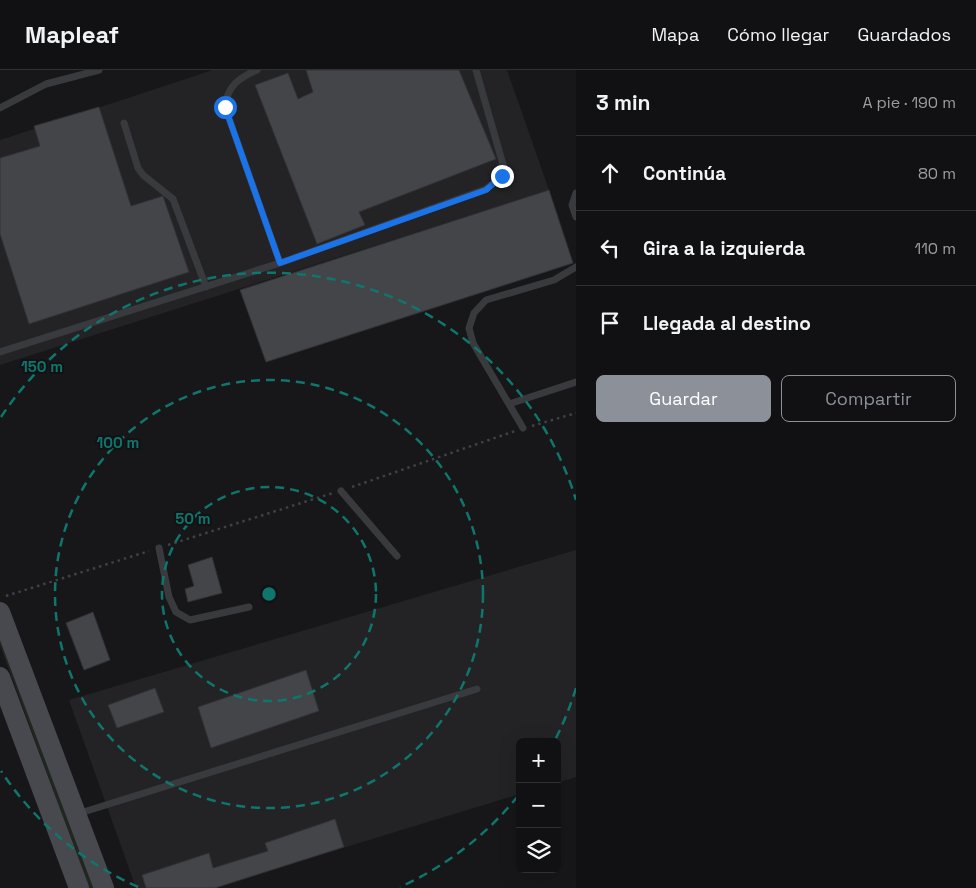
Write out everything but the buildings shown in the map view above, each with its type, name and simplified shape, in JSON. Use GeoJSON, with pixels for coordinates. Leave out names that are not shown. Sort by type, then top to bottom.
{"type":"FeatureCollection","features":[{"type":"Feature","properties":{"kind":"main road"},"geometry":{"type":"LineString","coordinates":[[0,612],[104,888]]}},
{"type":"Feature","properties":{"kind":"main road"},"geometry":{"type":"LineString","coordinates":[[0,677],[79,888]]}},
{"type":"Feature","properties":{"kind":"lane"},"geometry":{"type":"LineString","coordinates":[[0,108],[46,84],[99,70]]}},
{"type":"Feature","properties":{"kind":"lane"},"geometry":{"type":"LineString","coordinates":[[257,70],[234,83],[226,93],[225,107],[280,263]]}},
{"type":"Feature","properties":{"kind":"lane"},"geometry":{"type":"LineString","coordinates":[[0,352],[280,263],[486,190],[502,176],[504,168],[476,70]]}},
{"type":"Feature","properties":{"kind":"lane"},"geometry":{"type":"LineString","coordinates":[[124,123],[138,168],[143,175],[173,199],[206,287]]}},
{"type":"Feature","properties":{"kind":"lane"},"geometry":{"type":"LineString","coordinates":[[576,193],[572,205],[576,216]]}},
{"type":"Feature","properties":{"kind":"lane"},"geometry":{"type":"LineString","coordinates":[[523,428],[473,343],[469,328],[474,313],[486,300],[554,280],[576,267]]}},
{"type":"Feature","properties":{"kind":"lane"},"geometry":{"type":"LineString","coordinates":[[509,404],[576,382]]}},
{"type":"Feature","properties":{"kind":"lane"},"geometry":{"type":"LineString","coordinates":[[341,491],[397,556]]}},
{"type":"Feature","properties":{"kind":"lane"},"geometry":{"type":"LineString","coordinates":[[159,548],[169,597],[176,612],[190,620],[249,607]]}},
{"type":"Feature","properties":{"kind":"lane"},"geometry":{"type":"LineString","coordinates":[[77,814],[477,689]]}},
{"type":"Feature","properties":{"kind":"path"},"geometry":{"type":"LineString","coordinates":[[0,598],[341,491],[523,428],[576,413]]}},
{"type":"Feature","properties":{"kind":"shaded area"},"geometry":{"type":"Polygon","coordinates":[[[213,70],[507,70],[549,190],[0,365],[0,140],[213,70]]]}},
{"type":"Feature","properties":{"kind":"shaded area"},"geometry":{"type":"Polygon","coordinates":[[[576,550],[576,777],[561,782],[561,738],[516,738],[516,795],[211,888],[136,888],[69,700],[576,550]]]}},
{"type":"Feature","properties":{"kind":"shaded area"},"geometry":{"type":"Polygon","coordinates":[[[0,638],[98,888],[89,888],[0,645],[0,638]]]}},
{"type":"Feature","properties":{"kind":"route"},"geometry":{"type":"LineString","coordinates":[[225,107],[280,263],[486,190],[502,176]]}}]}
